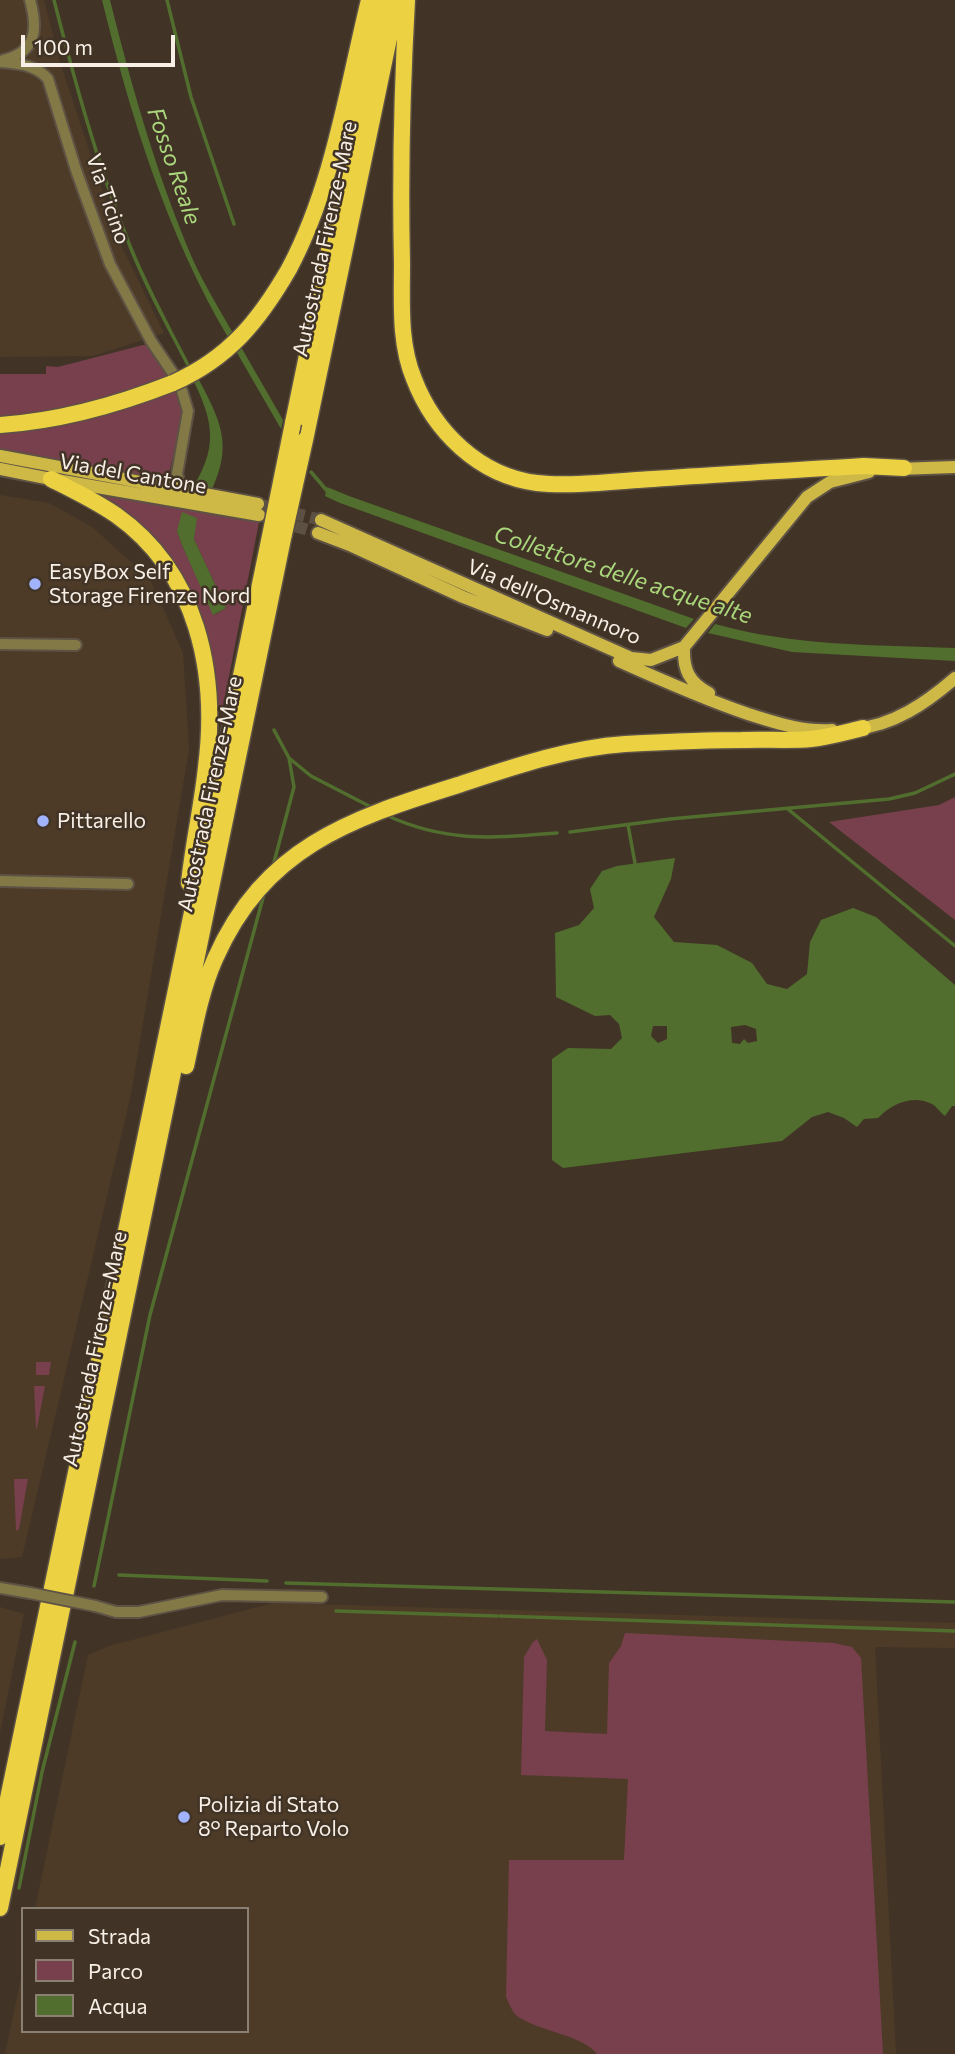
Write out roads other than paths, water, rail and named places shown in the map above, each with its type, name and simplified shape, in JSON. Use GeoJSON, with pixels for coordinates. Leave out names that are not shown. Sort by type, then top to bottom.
{"type":"FeatureCollection","features":[{"type":"Feature","properties":{"kind":"highway"},"geometry":{"type":"LineString","coordinates":[[0,425],[34,422],[93,410],[176,382],[217,358],[264,310],[289,269],[312,218],[327,173],[369,0]]}},
{"type":"Feature","properties":{"kind":"highway","name":"Autostrada Firenze-Mare"},"geometry":{"type":"LineString","coordinates":[[0,1837],[137,1252],[278,533],[293,423],[381,0]]}},
{"type":"Feature","properties":{"kind":"highway","name":"Autostrada Firenze-Mare"},"geometry":{"type":"LineString","coordinates":[[0,1908],[57,1598],[174,996],[278,533],[304,440],[397,0]]}},
{"type":"Feature","properties":{"kind":"highway"},"geometry":{"type":"LineString","coordinates":[[407,0],[400,213],[403,340],[413,378],[429,414],[453,443],[478,461],[505,475],[537,483],[597,482],[864,466],[904,468]]}},
{"type":"Feature","properties":{"kind":"highway"},"geometry":{"type":"LineString","coordinates":[[51,480],[115,514],[151,547],[182,589],[200,635],[209,699],[208,748],[174,996]]}},
{"type":"Feature","properties":{"kind":"highway"},"geometry":{"type":"LineString","coordinates":[[137,1252],[207,979],[232,926],[251,899],[303,848],[335,830],[402,802],[552,757],[623,744],[811,739],[863,728]]}},
{"type":"Feature","properties":{"kind":"main road","name":"Via del Cantone"},"geometry":{"type":"LineString","coordinates":[[0,456],[192,493],[258,510],[51,480],[0,468]]}},
{"type":"Feature","properties":{"kind":"main road","name":"Via dell'Osmannoro"},"geometry":{"type":"LineString","coordinates":[[955,467],[904,468],[841,477],[819,488],[799,506],[684,647],[651,660],[631,659],[320,526],[352,545],[463,597],[515,616],[714,703],[776,724],[826,731],[863,728],[918,706],[955,678]]}},
{"type":"Feature","properties":{"kind":"main road"},"geometry":{"type":"LineString","coordinates":[[684,647],[686,670],[692,681],[702,690],[746,713]]}},
{"type":"Feature","properties":{"kind":"street","name":"Via Ticino"},"geometry":{"type":"LineString","coordinates":[[0,62],[19,54],[31,42],[35,22],[30,0]]}},
{"type":"Feature","properties":{"kind":"street","name":"Via Ticino"},"geometry":{"type":"LineString","coordinates":[[0,62],[30,66],[43,72],[48,79],[76,170],[110,264],[176,382],[188,411],[177,474],[180,484],[192,493]]}},
{"type":"Feature","properties":{"kind":"street"},"geometry":{"type":"LineString","coordinates":[[0,644],[76,645]]}},
{"type":"Feature","properties":{"kind":"street"},"geometry":{"type":"LineString","coordinates":[[0,881],[128,884]]}},
{"type":"Feature","properties":{"kind":"street"},"geometry":{"type":"LineString","coordinates":[[0,1588],[116,1612],[139,1612],[222,1595],[322,1597]]}},
{"type":"Feature","properties":{"kind":"water"},"geometry":{"type":"Polygon","coordinates":[[[102,0],[110,0],[136,99],[168,196],[193,260],[234,335],[229,339],[169,217],[125,88],[102,0]]]}},
{"type":"Feature","properties":{"kind":"water"},"geometry":{"type":"Polygon","coordinates":[[[241,347],[283,420],[281,429],[236,351],[241,347]]]}},
{"type":"Feature","properties":{"kind":"water"},"geometry":{"type":"Polygon","coordinates":[[[199,380],[218,420],[223,445],[222,459],[212,489],[196,482],[208,456],[210,443],[205,408],[194,382],[199,380]]]}},
{"type":"Feature","properties":{"kind":"water"},"geometry":{"type":"Polygon","coordinates":[[[327,487],[694,619],[686,628],[340,503],[325,496],[327,487]]]}},
{"type":"Feature","properties":{"kind":"water"},"geometry":{"type":"Polygon","coordinates":[[[182,512],[197,518],[194,539],[226,608],[213,615],[177,531],[182,512]]]}},
{"type":"Feature","properties":{"kind":"water"},"geometry":{"type":"Polygon","coordinates":[[[715,624],[774,637],[804,640],[955,648],[955,661],[792,652],[708,633],[715,624]]]}},
{"type":"Feature","properties":{"kind":"water"},"geometry":{"type":"Polygon","coordinates":[[[675,858],[671,879],[654,917],[674,942],[717,945],[752,963],[767,984],[787,989],[807,974],[810,942],[821,920],[853,908],[876,917],[955,985],[955,1106],[952,1106],[945,1116],[932,1104],[910,1100],[896,1105],[878,1118],[864,1119],[857,1127],[828,1112],[812,1117],[782,1141],[563,1168],[552,1160],[552,1059],[568,1048],[611,1049],[622,1038],[619,1024],[610,1015],[595,1016],[556,997],[555,933],[579,925],[594,908],[590,889],[602,871],[617,866],[675,858]],[[745,1025],[731,1027],[732,1043],[740,1044],[744,1039],[748,1043],[757,1041],[756,1029],[745,1025]],[[653,1026],[651,1036],[658,1043],[667,1039],[667,1026],[653,1026]]]}},
{"type":"Feature","properties":{"kind":"waterway"},"geometry":{"type":"LineString","coordinates":[[54,0],[87,122],[117,212],[142,273],[189,367]]}},
{"type":"Feature","properties":{"kind":"waterway"},"geometry":{"type":"LineString","coordinates":[[167,0],[191,97],[234,224]]}},
{"type":"Feature","properties":{"kind":"waterway","name":"Fosso Reale"},"geometry":{"type":"LineString","coordinates":[[311,472],[328,492]]}},
{"type":"Feature","properties":{"kind":"waterway"},"geometry":{"type":"LineString","coordinates":[[273,866],[294,787],[289,758],[274,730]]}},
{"type":"Feature","properties":{"kind":"waterway"},"geometry":{"type":"LineString","coordinates":[[289,758],[311,776],[371,807]]}},
{"type":"Feature","properties":{"kind":"waterway"},"geometry":{"type":"LineString","coordinates":[[570,832],[670,819],[889,799],[915,793],[955,774]]}},
{"type":"Feature","properties":{"kind":"waterway"},"geometry":{"type":"LineString","coordinates":[[789,810],[955,946]]}},
{"type":"Feature","properties":{"kind":"waterway"},"geometry":{"type":"LineString","coordinates":[[386,815],[408,824],[450,834],[491,837],[557,833]]}},
{"type":"Feature","properties":{"kind":"waterway"},"geometry":{"type":"LineString","coordinates":[[628,825],[635,863]]}},
{"type":"Feature","properties":{"kind":"waterway"},"geometry":{"type":"LineString","coordinates":[[94,1586],[150,1315],[264,894]]}},
{"type":"Feature","properties":{"kind":"waterway"},"geometry":{"type":"LineString","coordinates":[[119,1575],[267,1581]]}},
{"type":"Feature","properties":{"kind":"waterway"},"geometry":{"type":"LineString","coordinates":[[286,1583],[955,1602]]}},
{"type":"Feature","properties":{"kind":"waterway"},"geometry":{"type":"LineString","coordinates":[[336,1611],[497,1616]]}},
{"type":"Feature","properties":{"kind":"waterway"},"geometry":{"type":"LineString","coordinates":[[500,1616],[955,1631]]}},
{"type":"Feature","properties":{"kind":"waterway"},"geometry":{"type":"LineString","coordinates":[[19,1888],[42,1772],[75,1642]]}},
{"type":"Feature","properties":{"kind":"tunnel"},"geometry":{"type":"LineString","coordinates":[[258,504],[321,520]]}},
{"type":"Feature","properties":{"kind":"tunnel"},"geometry":{"type":"LineString","coordinates":[[278,521],[318,533]]}},
{"type":"Feature","properties":{"kind":"place","name":"EasyBox Self Storage Firenze Nord"},"geometry":{"type":"Point","coordinates":[35,584]}},
{"type":"Feature","properties":{"kind":"place","name":"Pittarello"},"geometry":{"type":"Point","coordinates":[43,821]}},
{"type":"Feature","properties":{"kind":"place","name":"Polizia di Stato 8° Reparto Volo"},"geometry":{"type":"Point","coordinates":[184,1817]}},
{"type":"Feature","properties":{"kind":"water label","name":"Collettore delle acque alte"},"geometry":{"type":"Point","coordinates":[623,575]}}]}
